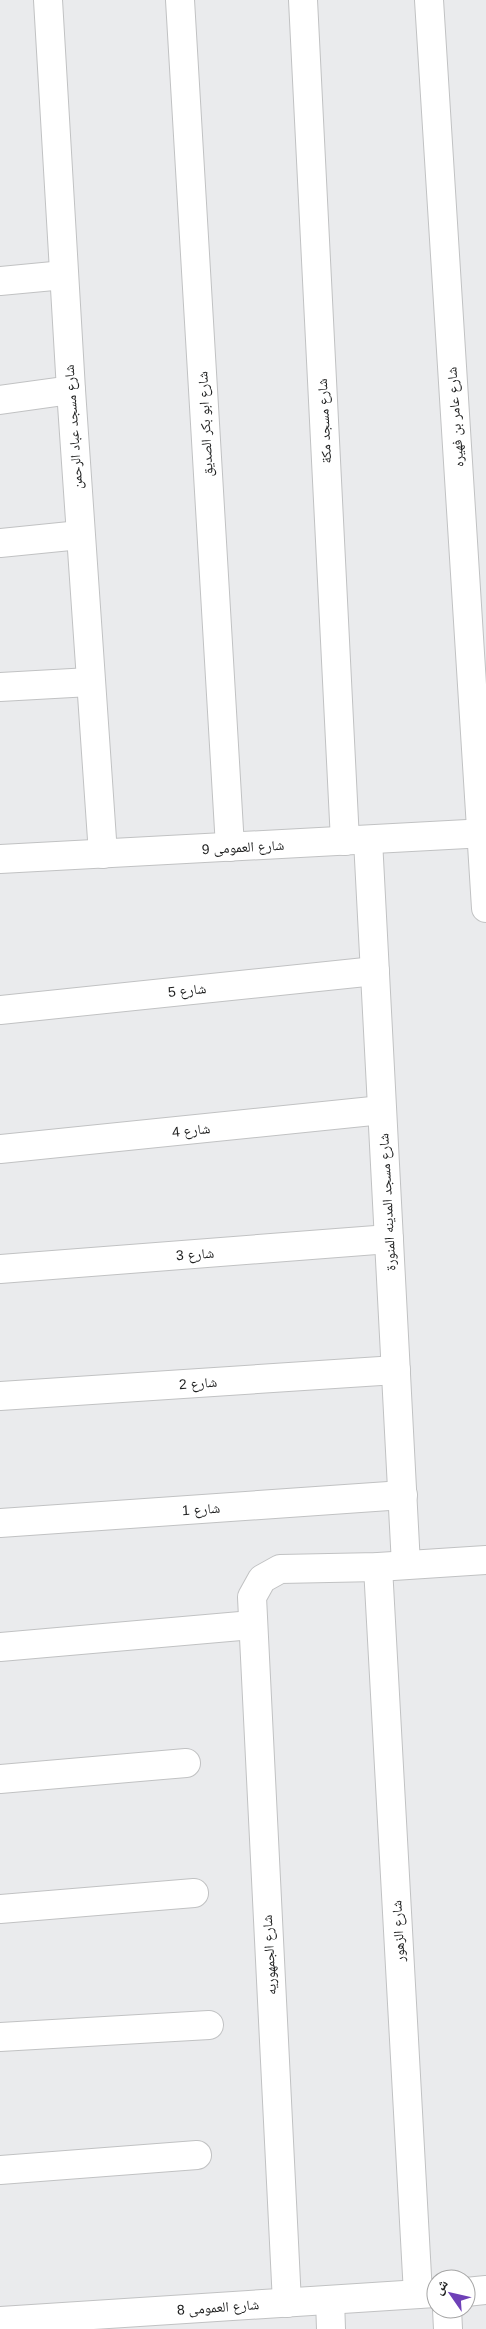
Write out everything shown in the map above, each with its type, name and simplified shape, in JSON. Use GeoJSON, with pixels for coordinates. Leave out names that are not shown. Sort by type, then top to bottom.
{"type":"FeatureCollection","features":[{"type":"Feature","properties":{"kind":"street","name":"شارع مسجد عباد الرحمن"},"geometry":{"type":"LineString","coordinates":[[48,0],[80,535],[103,854]]}},
{"type":"Feature","properties":{"kind":"street","name":"شارع ابو بكر الصديق"},"geometry":{"type":"LineString","coordinates":[[180,0],[230,847]]}},
{"type":"Feature","properties":{"kind":"street","name":"شارع مسجد مكة"},"geometry":{"type":"LineString","coordinates":[[303,0],[356,841]]}},
{"type":"Feature","properties":{"kind":"street","name":"شارع عامر بن فهيره"},"geometry":{"type":"LineString","coordinates":[[428,0],[484,834],[486,908]]}},
{"type":"Feature","properties":{"kind":"street"},"geometry":{"type":"LineString","coordinates":[[0,281],[64,275]]}},
{"type":"Feature","properties":{"kind":"street"},"geometry":{"type":"LineString","coordinates":[[0,400],[71,390]]}},
{"type":"Feature","properties":{"kind":"street"},"geometry":{"type":"LineString","coordinates":[[0,543],[80,535]]}},
{"type":"Feature","properties":{"kind":"street"},"geometry":{"type":"LineString","coordinates":[[0,687],[90,682]]}},
{"type":"Feature","properties":{"kind":"street","name":"شارع العمومى 9"},"geometry":{"type":"LineString","coordinates":[[0,859],[484,834]]}},
{"type":"Feature","properties":{"kind":"street","name":"شارع مسجد المدينه المنورة"},"geometry":{"type":"LineString","coordinates":[[356,841],[375,971],[406,1565]]}},
{"type":"Feature","properties":{"kind":"street","name":"شارع 5"},"geometry":{"type":"LineString","coordinates":[[0,1010],[375,971]]}},
{"type":"Feature","properties":{"kind":"street","name":"شارع 4"},"geometry":{"type":"LineString","coordinates":[[0,1149],[382,1110]]}},
{"type":"Feature","properties":{"kind":"street","name":"شارع 3"},"geometry":{"type":"LineString","coordinates":[[0,1269],[389,1239]]}},
{"type":"Feature","properties":{"kind":"street","name":"شارع 2"},"geometry":{"type":"LineString","coordinates":[[0,1396],[396,1370]]}},
{"type":"Feature","properties":{"kind":"street","name":"شارع 1"},"geometry":{"type":"LineString","coordinates":[[0,1523],[403,1495]]}},
{"type":"Feature","properties":{"kind":"street"},"geometry":{"type":"LineString","coordinates":[[0,1647],[251,1616],[252,1597],[262,1579],[280,1569],[378,1567],[486,1560]]}},
{"type":"Feature","properties":{"kind":"street","name":"شارع الزهور"},"geometry":{"type":"LineString","coordinates":[[378,1567],[426,2279]]}},
{"type":"Feature","properties":{"kind":"street","name":"شارع الجمهوريه"},"geometry":{"type":"LineString","coordinates":[[251,1616],[287,2303]]}},
{"type":"Feature","properties":{"kind":"street"},"geometry":{"type":"LineString","coordinates":[[0,1779],[186,1764]]}},
{"type":"Feature","properties":{"kind":"street"},"geometry":{"type":"LineString","coordinates":[[0,1909],[194,1893]]}},
{"type":"Feature","properties":{"kind":"street"},"geometry":{"type":"LineString","coordinates":[[0,2038],[208,2025]]}},
{"type":"Feature","properties":{"kind":"street"},"geometry":{"type":"LineString","coordinates":[[0,2170],[197,2155]]}},
{"type":"Feature","properties":{"kind":"street","name":"شارع العمومى 8"},"geometry":{"type":"LineString","coordinates":[[0,2321],[426,2294]]}},
{"type":"Feature","properties":{"kind":"street"},"geometry":{"type":"LineString","coordinates":[[330,2300],[331,2329]]}}]}
